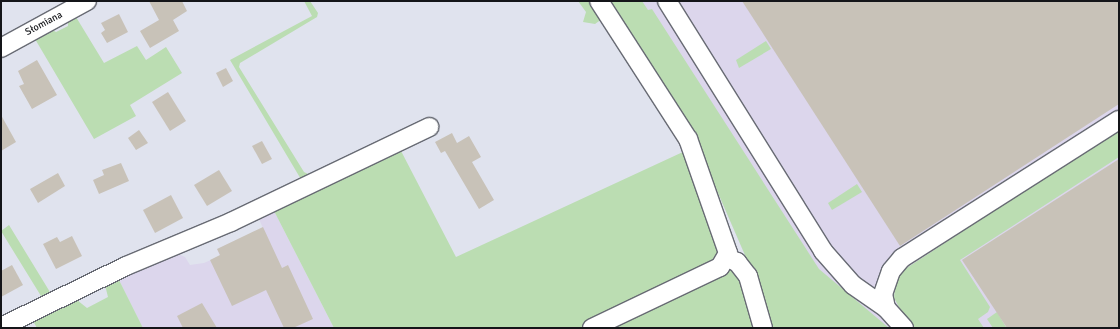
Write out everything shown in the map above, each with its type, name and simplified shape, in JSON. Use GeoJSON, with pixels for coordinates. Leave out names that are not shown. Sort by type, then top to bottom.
{"type":"FeatureCollection","features":[{"type":"Feature","properties":{"kind":"street","name":"Słomiana"},"geometry":{"type":"LineString","coordinates":[[1,48],[87,1]]}},
{"type":"Feature","properties":{"kind":"street"},"geometry":{"type":"LineString","coordinates":[[592,328],[720,267],[727,258],[728,247],[688,139],[599,1]]}},
{"type":"Feature","properties":{"kind":"street"},"geometry":{"type":"LineString","coordinates":[[667,1],[823,252],[853,285],[886,308],[904,328]]}},
{"type":"Feature","properties":{"kind":"street"},"geometry":{"type":"LineString","coordinates":[[886,308],[883,294],[885,284],[902,258],[1119,120]]}},
{"type":"Feature","properties":{"kind":"street"},"geometry":{"type":"LineString","coordinates":[[1,327],[429,127]]}},
{"type":"Feature","properties":{"kind":"street"},"geometry":{"type":"LineString","coordinates":[[727,258],[737,262],[748,276],[763,328]]}},
{"type":"Feature","properties":{"kind":"shaded area"},"geometry":{"type":"Polygon","coordinates":[[[607,1],[1119,1],[1119,328],[770,328],[748,262],[698,147],[607,1]]]}},
{"type":"Feature","properties":{"kind":"shaded area"},"geometry":{"type":"Polygon","coordinates":[[[272,207],[334,328],[143,328],[119,280],[176,253],[185,257],[190,265],[204,263],[220,256],[217,249],[263,228],[257,215],[272,207]]]}},
{"type":"Feature","properties":{"kind":"green space"},"geometry":{"type":"Polygon","coordinates":[[[304,1],[310,1],[318,13],[317,17],[240,63],[239,67],[304,172],[308,174],[431,118],[432,120],[302,181],[230,60],[312,16],[304,1]]]}},
{"type":"Feature","properties":{"kind":"green space"},"geometry":{"type":"Polygon","coordinates":[[[578,1],[588,1],[602,19],[595,24],[583,22],[586,12],[578,1]]]}},
{"type":"Feature","properties":{"kind":"green space"},"geometry":{"type":"Polygon","coordinates":[[[607,1],[642,1],[648,10],[652,9],[819,269],[889,328],[770,328],[748,262],[698,147],[607,1]]]}},
{"type":"Feature","properties":{"kind":"green space"},"geometry":{"type":"Polygon","coordinates":[[[68,16],[76,17],[104,63],[137,46],[146,60],[166,47],[182,73],[130,105],[136,116],[94,139],[35,39],[48,28],[56,32],[68,26],[68,16]]]}},
{"type":"Feature","properties":{"kind":"green space"},"geometry":{"type":"Polygon","coordinates":[[[766,41],[771,49],[739,68],[736,60],[766,41]]]}},
{"type":"Feature","properties":{"kind":"green space"},"geometry":{"type":"Polygon","coordinates":[[[1119,129],[1119,157],[960,260],[990,307],[988,312],[978,319],[984,328],[915,328],[906,320],[894,298],[895,284],[902,271],[1119,129]]]}},
{"type":"Feature","properties":{"kind":"green space"},"geometry":{"type":"Polygon","coordinates":[[[400,149],[456,257],[685,151],[719,251],[714,263],[704,272],[582,328],[334,328],[272,207],[400,149]]]}},
{"type":"Feature","properties":{"kind":"green space"},"geometry":{"type":"Polygon","coordinates":[[[857,184],[862,192],[832,210],[828,203],[857,184]]]}},
{"type":"Feature","properties":{"kind":"green space"},"geometry":{"type":"Polygon","coordinates":[[[9,225],[53,297],[30,307],[27,303],[30,305],[39,301],[41,296],[1,231],[9,225]]]}},
{"type":"Feature","properties":{"kind":"green space"},"geometry":{"type":"Polygon","coordinates":[[[176,253],[119,280],[143,328],[37,328],[33,321],[77,300],[87,308],[108,297],[105,285],[176,253]]]}},
{"type":"Feature","properties":{"kind":"green space"},"geometry":{"type":"Polygon","coordinates":[[[729,267],[738,269],[759,328],[599,328],[729,267]]]}},
{"type":"Feature","properties":{"kind":"green space"},"geometry":{"type":"Polygon","coordinates":[[[997,312],[1006,327],[993,328],[987,319],[997,312]]]}},
{"type":"Feature","properties":{"kind":"building"},"geometry":{"type":"Polygon","coordinates":[[[149,1],[182,1],[187,11],[173,20],[179,31],[150,48],[140,31],[159,20],[149,1]]]}},
{"type":"Feature","properties":{"kind":"building"},"geometry":{"type":"Polygon","coordinates":[[[742,1],[1119,1],[1119,104],[900,246],[742,1]]]}},
{"type":"Feature","properties":{"kind":"building"},"geometry":{"type":"Polygon","coordinates":[[[119,14],[128,32],[107,43],[101,33],[105,30],[101,23],[119,14]]]}},
{"type":"Feature","properties":{"kind":"building"},"geometry":{"type":"Polygon","coordinates":[[[37,60],[57,95],[32,109],[19,86],[24,84],[18,71],[37,60]]]}},
{"type":"Feature","properties":{"kind":"building"},"geometry":{"type":"Polygon","coordinates":[[[226,68],[233,81],[223,87],[216,73],[226,68]]]}},
{"type":"Feature","properties":{"kind":"building"},"geometry":{"type":"Polygon","coordinates":[[[168,92],[186,121],[170,131],[152,102],[168,92]]]}},
{"type":"Feature","properties":{"kind":"building"},"geometry":{"type":"Polygon","coordinates":[[[1,115],[16,142],[1,151],[1,115]]]}},
{"type":"Feature","properties":{"kind":"building"},"geometry":{"type":"Polygon","coordinates":[[[139,130],[148,143],[136,150],[128,138],[139,130]]]}},
{"type":"Feature","properties":{"kind":"building"},"geometry":{"type":"Polygon","coordinates":[[[452,133],[457,143],[469,136],[481,157],[472,162],[494,200],[479,209],[445,151],[441,153],[435,142],[452,133]]]}},
{"type":"Feature","properties":{"kind":"building"},"geometry":{"type":"Polygon","coordinates":[[[262,141],[272,159],[262,164],[252,146],[262,141]]]}},
{"type":"Feature","properties":{"kind":"building"},"geometry":{"type":"Polygon","coordinates":[[[1119,159],[1119,328],[1007,328],[962,260],[1119,159]]]}},
{"type":"Feature","properties":{"kind":"building"},"geometry":{"type":"Polygon","coordinates":[[[121,163],[129,181],[99,194],[93,180],[104,175],[102,170],[121,163]]]}},
{"type":"Feature","properties":{"kind":"building"},"geometry":{"type":"Polygon","coordinates":[[[219,170],[232,191],[207,206],[194,185],[219,170]]]}},
{"type":"Feature","properties":{"kind":"building"},"geometry":{"type":"Polygon","coordinates":[[[58,173],[65,186],[38,203],[30,189],[58,173]]]}},
{"type":"Feature","properties":{"kind":"building"},"geometry":{"type":"Polygon","coordinates":[[[171,195],[183,218],[155,233],[143,210],[171,195]]]}},
{"type":"Feature","properties":{"kind":"building"},"geometry":{"type":"Polygon","coordinates":[[[263,227],[282,268],[288,265],[313,319],[293,328],[284,328],[266,290],[232,306],[210,260],[220,255],[217,249],[263,227]]]}},
{"type":"Feature","properties":{"kind":"building"},"geometry":{"type":"Polygon","coordinates":[[[72,236],[82,256],[56,269],[43,244],[57,237],[60,242],[72,236]]]}},
{"type":"Feature","properties":{"kind":"building"},"geometry":{"type":"Polygon","coordinates":[[[12,265],[23,285],[1,297],[1,271],[12,265]]]}},
{"type":"Feature","properties":{"kind":"building"},"geometry":{"type":"Polygon","coordinates":[[[202,303],[217,328],[183,328],[177,316],[202,303]]]}}]}
